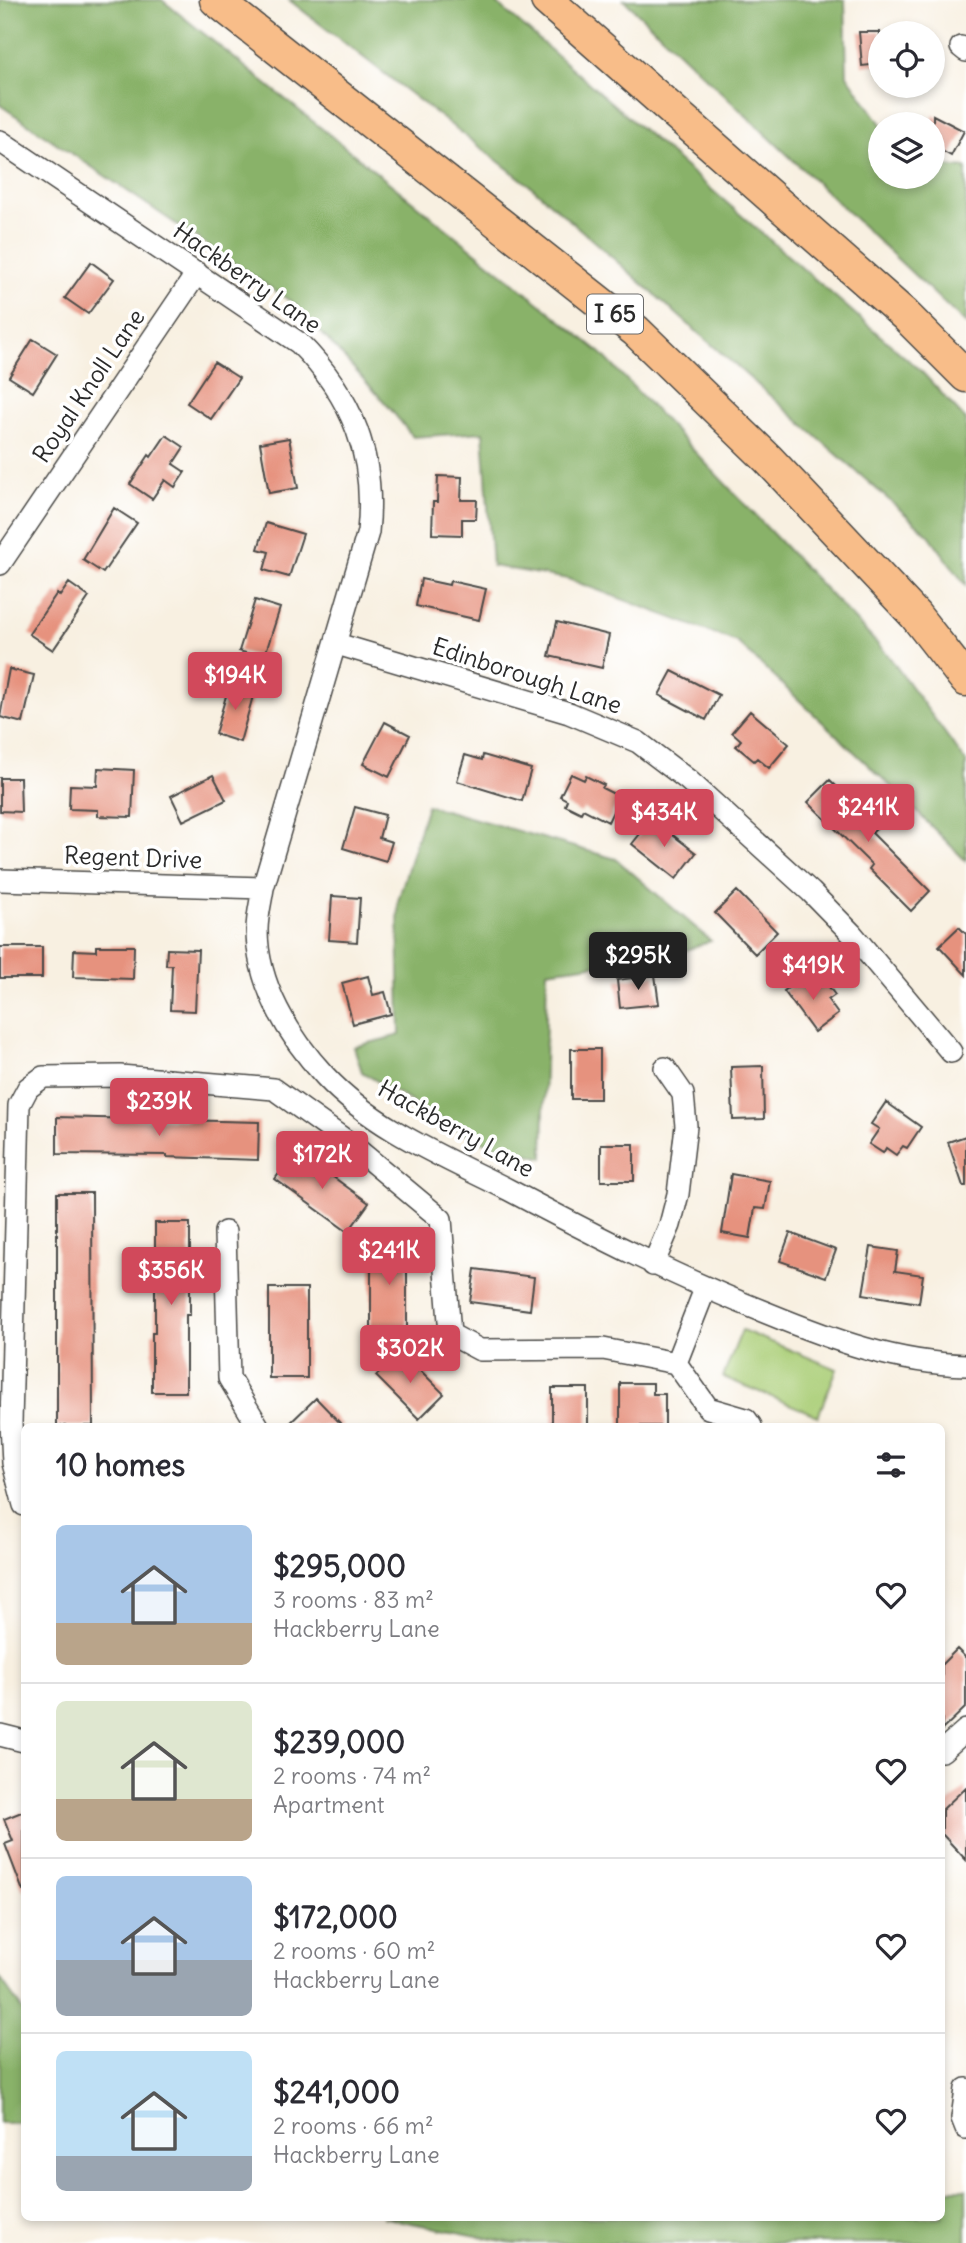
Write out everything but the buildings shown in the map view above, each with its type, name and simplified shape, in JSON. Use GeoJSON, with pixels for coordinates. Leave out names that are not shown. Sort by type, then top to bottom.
{"type":"FeatureCollection","features":[{"type":"Feature","properties":{"kind":"highway","name":"I 65"},"geometry":{"type":"LineString","coordinates":[[216,0],[636,331],[768,459],[915,615],[966,680]]}},
{"type":"Feature","properties":{"kind":"highway"},"geometry":{"type":"LineString","coordinates":[[547,0],[905,315],[966,376]]}},
{"type":"Feature","properties":{"kind":"street","name":"Hackberry Lane"},"geometry":{"type":"LineString","coordinates":[[0,141],[299,344],[330,378],[345,402],[361,439],[370,484],[368,532],[263,888],[257,928],[265,979],[285,1022],[325,1076],[373,1116],[404,1135],[653,1265],[705,1289],[857,1348],[928,1363],[966,1365]]}},
{"type":"Feature","properties":{"kind":"street","name":"Royal Knoll Lane"},"geometry":{"type":"LineString","coordinates":[[0,564],[197,273]]}},
{"type":"Feature","properties":{"kind":"street","name":"Edinborough Lane"},"geometry":{"type":"LineString","coordinates":[[337,644],[569,713],[638,741],[688,780],[820,900],[860,943],[951,1052]]}},
{"type":"Feature","properties":{"kind":"street","name":"Regent Drive"},"geometry":{"type":"LineString","coordinates":[[0,880],[263,888]]}},
{"type":"Feature","properties":{"kind":"street"},"geometry":{"type":"LineString","coordinates":[[653,1265],[670,1225],[678,1194],[686,1126],[683,1094],[666,1068]]}},
{"type":"Feature","properties":{"kind":"street"},"geometry":{"type":"LineString","coordinates":[[21,1494],[13,1463],[11,1423],[19,1105],[27,1088],[43,1077],[120,1076],[274,1089],[352,1144],[441,1219],[450,1334],[480,1350],[603,1349],[676,1363],[709,1417],[746,1419],[749,1423]]}},
{"type":"Feature","properties":{"kind":"street"},"geometry":{"type":"LineString","coordinates":[[225,1232],[229,1378],[256,1423]]}},
{"type":"Feature","properties":{"kind":"street"},"geometry":{"type":"LineString","coordinates":[[676,1363],[705,1289]]}},
{"type":"Feature","properties":{"kind":"street"},"geometry":{"type":"LineString","coordinates":[[945,1748],[966,1730]]}},
{"type":"Feature","properties":{"kind":"street"},"geometry":{"type":"LineString","coordinates":[[0,1735],[21,1740]]}},
{"type":"Feature","properties":{"kind":"street"},"geometry":{"type":"LineString","coordinates":[[966,2089],[962,2118],[966,2128]]}},
{"type":"Feature","properties":{"kind":"green space"},"geometry":{"type":"Polygon","coordinates":[[[0,0],[162,0],[601,353],[887,654],[966,762],[966,861],[897,792],[737,642],[568,579],[492,566],[483,432],[413,437],[296,305],[0,105],[0,0]]]}},
{"type":"Feature","properties":{"kind":"green space"},"geometry":{"type":"Polygon","coordinates":[[[289,0],[493,0],[922,372],[966,420],[966,586],[929,535],[533,188],[289,0]]]}},
{"type":"Feature","properties":{"kind":"green space"},"geometry":{"type":"Polygon","coordinates":[[[624,0],[845,0],[847,75],[873,112],[868,112],[868,189],[945,189],[945,166],[966,168],[966,324],[624,0]]]}},
{"type":"Feature","properties":{"kind":"green space"},"geometry":{"type":"Polygon","coordinates":[[[427,805],[616,859],[711,941],[676,954],[547,971],[543,1158],[476,1140],[362,1072],[354,1047],[400,1035],[398,901],[427,805]]]}},
{"type":"Feature","properties":{"kind":"green space"},"geometry":{"type":"Polygon","coordinates":[[[742,1330],[837,1369],[818,1416],[723,1377],[742,1330]]]}},
{"type":"Feature","properties":{"kind":"green space"},"geometry":{"type":"Polygon","coordinates":[[[0,1978],[21,2008],[21,2123],[0,2123],[0,1978]]]}},
{"type":"Feature","properties":{"kind":"green space"},"geometry":{"type":"Polygon","coordinates":[[[945,2189],[966,2189],[966,2243],[512,2243],[402,2221],[945,2221],[945,2189]]]}}]}
